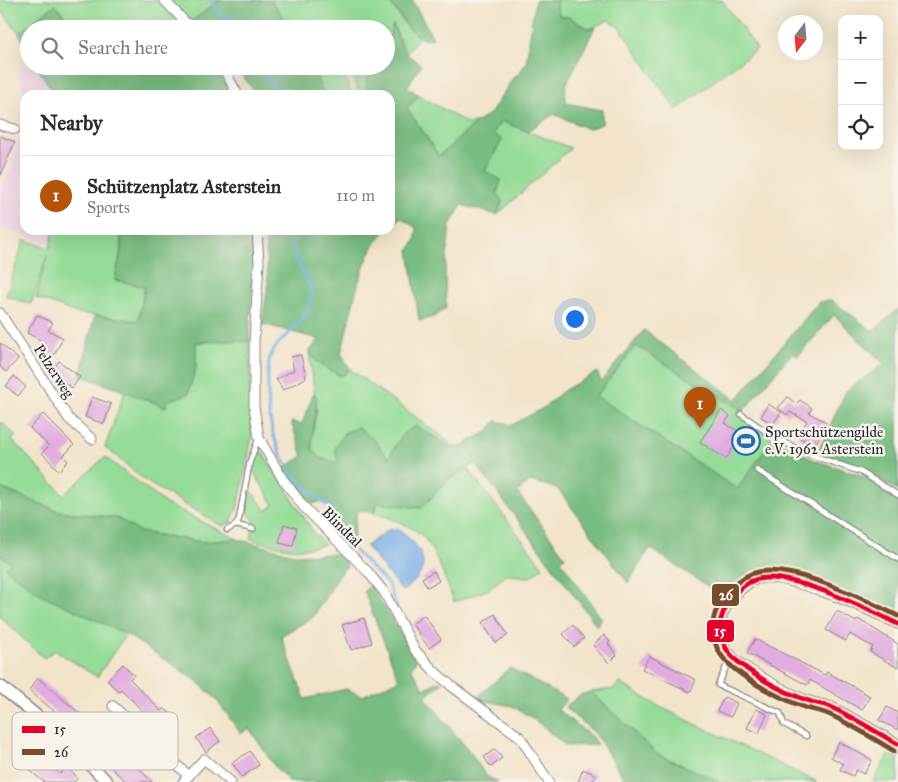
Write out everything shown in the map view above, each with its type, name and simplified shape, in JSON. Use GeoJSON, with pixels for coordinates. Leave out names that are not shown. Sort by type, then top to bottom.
{"type":"FeatureCollection","features":[{"type":"Feature","properties":{"kind":"street"},"geometry":{"type":"LineString","coordinates":[[164,0],[183,20]]}},
{"type":"Feature","properties":{"kind":"street"},"geometry":{"type":"LineString","coordinates":[[227,75],[235,90]]}},
{"type":"Feature","properties":{"kind":"street"},"geometry":{"type":"LineString","coordinates":[[0,125],[15,129]]}},
{"type":"Feature","properties":{"kind":"street","name":"Blindtal"},"geometry":{"type":"LineString","coordinates":[[257,235],[259,263],[254,342],[254,408],[259,438],[282,478],[302,506],[368,572],[384,592],[415,650],[435,672],[454,688],[520,737],[549,782]]}},
{"type":"Feature","properties":{"kind":"street","name":"Pelzerweg"},"geometry":{"type":"LineString","coordinates":[[0,313],[69,419],[92,439]]}},
{"type":"Feature","properties":{"kind":"street"},"geometry":{"type":"LineString","coordinates":[[896,743],[830,706],[809,701],[750,670],[731,656],[722,637],[721,616],[737,593],[759,579],[780,578],[803,585],[898,624]]}},
{"type":"Feature","properties":{"kind":"street"},"geometry":{"type":"LineString","coordinates":[[0,686],[32,712]]}},
{"type":"Feature","properties":{"kind":"street"},"geometry":{"type":"LineString","coordinates":[[113,706],[119,712]]}},
{"type":"Feature","properties":{"kind":"street"},"geometry":{"type":"LineString","coordinates":[[177,770],[186,779],[204,760],[231,782]]}},
{"type":"Feature","properties":{"kind":"street"},"geometry":{"type":"LineString","coordinates":[[96,770],[107,782]]}},
{"type":"Feature","properties":{"kind":"lane"},"geometry":{"type":"LineString","coordinates":[[741,414],[771,435],[805,453],[861,472],[898,495]]}},
{"type":"Feature","properties":{"kind":"lane"},"geometry":{"type":"LineString","coordinates":[[227,530],[236,525],[240,519],[250,461],[259,438]]}},
{"type":"Feature","properties":{"kind":"lane"},"geometry":{"type":"LineString","coordinates":[[757,470],[898,558]]}},
{"type":"Feature","properties":{"kind":"lane"},"geometry":{"type":"LineString","coordinates":[[236,525],[253,529]]}},
{"type":"Feature","properties":{"kind":"lane"},"geometry":{"type":"LineString","coordinates":[[731,656],[718,685],[780,713],[784,724],[806,736]]}},
{"type":"Feature","properties":{"kind":"shaded area"},"geometry":{"type":"Polygon","coordinates":[[[19,72],[20,75],[42,75],[53,90],[23,90],[19,72]]]}},
{"type":"Feature","properties":{"kind":"shaded area"},"geometry":{"type":"Polygon","coordinates":[[[20,137],[20,234],[0,227],[0,201],[20,137]]]}},
{"type":"Feature","properties":{"kind":"shaded area"},"geometry":{"type":"Polygon","coordinates":[[[24,235],[53,235],[51,244],[24,235]]]}},
{"type":"Feature","properties":{"kind":"green space"},"geometry":{"type":"Polygon","coordinates":[[[0,0],[160,0],[180,20],[69,20],[55,5],[36,20],[20,20],[19,33],[0,9],[0,0]]]}},
{"type":"Feature","properties":{"kind":"green space"},"geometry":{"type":"Polygon","coordinates":[[[169,0],[219,0],[194,20],[187,20],[169,0]]]}},
{"type":"Feature","properties":{"kind":"green space"},"geometry":{"type":"Polygon","coordinates":[[[219,0],[271,0],[285,20],[194,20],[219,0]]]}},
{"type":"Feature","properties":{"kind":"green space"},"geometry":{"type":"Polygon","coordinates":[[[271,0],[387,0],[410,30],[419,37],[406,53],[395,29],[395,20],[285,20],[271,0]]]}},
{"type":"Feature","properties":{"kind":"green space"},"geometry":{"type":"Polygon","coordinates":[[[387,0],[412,0],[433,38],[424,40],[413,32],[387,0]]]}},
{"type":"Feature","properties":{"kind":"green space"},"geometry":{"type":"Polygon","coordinates":[[[535,0],[556,0],[559,16],[569,17],[589,29],[595,27],[565,87],[566,103],[602,110],[602,124],[588,129],[554,114],[528,131],[501,121],[493,134],[502,140],[485,171],[501,180],[497,194],[502,201],[497,215],[462,205],[450,225],[445,273],[446,308],[434,317],[419,321],[409,250],[415,241],[417,229],[401,217],[395,222],[395,90],[367,90],[366,80],[371,75],[395,75],[395,29],[403,51],[421,65],[407,87],[419,95],[407,108],[439,156],[476,123],[491,113],[514,76],[519,74],[526,63],[535,0]]]}},
{"type":"Feature","properties":{"kind":"green space"},"geometry":{"type":"Polygon","coordinates":[[[556,0],[722,0],[757,49],[676,110],[621,29],[609,20],[589,29],[569,17],[559,16],[556,0]]]}},
{"type":"Feature","properties":{"kind":"green space"},"geometry":{"type":"Polygon","coordinates":[[[55,5],[69,20],[36,20],[55,5]]]}},
{"type":"Feature","properties":{"kind":"green space"},"geometry":{"type":"Polygon","coordinates":[[[42,75],[220,75],[228,90],[53,90],[42,75]]]}},
{"type":"Feature","properties":{"kind":"green space"},"geometry":{"type":"Polygon","coordinates":[[[242,75],[315,75],[322,90],[253,90],[242,75]]]}},
{"type":"Feature","properties":{"kind":"green space"},"geometry":{"type":"Polygon","coordinates":[[[315,75],[345,75],[349,90],[322,90],[315,75]]]}},
{"type":"Feature","properties":{"kind":"green space"},"geometry":{"type":"Polygon","coordinates":[[[353,75],[372,75],[366,90],[357,90],[353,75]]]}},
{"type":"Feature","properties":{"kind":"green space"},"geometry":{"type":"Polygon","coordinates":[[[419,95],[468,124],[476,123],[439,156],[407,108],[419,95]]]}},
{"type":"Feature","properties":{"kind":"green space"},"geometry":{"type":"Polygon","coordinates":[[[501,121],[571,148],[497,215],[502,202],[485,171],[502,140],[493,134],[501,121]]]}},
{"type":"Feature","properties":{"kind":"green space"},"geometry":{"type":"Polygon","coordinates":[[[53,235],[120,235],[122,245],[115,280],[145,286],[138,321],[77,313],[36,298],[47,256],[31,304],[6,296],[24,240],[50,248],[53,235]]]}},
{"type":"Feature","properties":{"kind":"green space"},"geometry":{"type":"Polygon","coordinates":[[[120,235],[252,235],[254,260],[249,341],[196,342],[196,368],[188,394],[167,401],[166,407],[80,375],[95,315],[138,321],[145,287],[115,280],[122,245],[120,235]]]}},
{"type":"Feature","properties":{"kind":"green space"},"geometry":{"type":"Polygon","coordinates":[[[265,235],[382,235],[369,254],[357,287],[341,353],[350,369],[342,376],[320,365],[309,352],[319,339],[262,324],[268,285],[265,235]]]}},
{"type":"Feature","properties":{"kind":"green space"},"geometry":{"type":"Polygon","coordinates":[[[831,300],[873,331],[898,309],[898,491],[863,469],[817,454],[846,391],[884,364],[834,315],[798,356],[793,352],[743,411],[636,346],[596,396],[737,489],[773,439],[814,460],[860,475],[898,498],[898,619],[831,590],[776,574],[752,577],[725,598],[650,548],[628,583],[558,489],[531,481],[517,492],[565,557],[561,561],[602,619],[597,626],[475,463],[449,479],[421,508],[377,503],[374,513],[357,510],[352,544],[335,530],[333,509],[322,501],[312,504],[281,470],[303,456],[291,422],[302,424],[313,394],[316,395],[316,402],[312,448],[320,458],[338,463],[335,448],[344,433],[358,427],[375,441],[388,458],[404,433],[416,426],[455,449],[487,432],[496,421],[512,425],[545,407],[563,391],[597,372],[601,382],[644,330],[736,400],[819,302],[831,300]]]}},
{"type":"Feature","properties":{"kind":"green space"},"geometry":{"type":"Polygon","coordinates":[[[249,341],[252,436],[237,509],[230,523],[222,526],[147,482],[105,447],[125,391],[165,407],[167,401],[196,368],[195,342],[249,341]]]}},
{"type":"Feature","properties":{"kind":"green space"},"geometry":{"type":"Polygon","coordinates":[[[636,345],[743,411],[739,416],[773,439],[737,489],[595,396],[636,345]]]}},
{"type":"Feature","properties":{"kind":"green space"},"geometry":{"type":"Polygon","coordinates":[[[309,352],[320,365],[341,376],[350,369],[458,448],[455,450],[404,433],[388,458],[375,441],[338,463],[320,458],[312,448],[312,428],[317,413],[309,352]]]}},
{"type":"Feature","properties":{"kind":"green space"},"geometry":{"type":"Polygon","coordinates":[[[2,422],[16,436],[12,440],[64,495],[105,457],[166,504],[237,539],[203,542],[140,532],[117,518],[58,511],[0,488],[0,425],[2,422]]]}},
{"type":"Feature","properties":{"kind":"green space"},"geometry":{"type":"Polygon","coordinates":[[[259,447],[314,533],[325,544],[297,549],[251,539],[254,520],[246,511],[249,487],[266,511],[274,505],[252,469],[259,447]]]}},
{"type":"Feature","properties":{"kind":"green space"},"geometry":{"type":"Polygon","coordinates":[[[468,469],[543,567],[530,577],[507,575],[487,590],[454,602],[440,565],[425,538],[414,529],[374,513],[377,503],[421,508],[449,479],[468,469]]]}},
{"type":"Feature","properties":{"kind":"green space"},"geometry":{"type":"Polygon","coordinates":[[[0,488],[58,511],[117,518],[140,532],[203,542],[237,539],[298,555],[335,554],[339,550],[343,554],[347,567],[344,568],[313,617],[281,636],[305,699],[346,689],[362,696],[399,680],[364,591],[370,585],[417,659],[411,668],[424,689],[438,681],[442,683],[425,697],[470,752],[486,776],[498,782],[290,782],[275,767],[249,728],[241,734],[216,699],[197,681],[126,634],[40,594],[5,568],[11,562],[0,555],[0,488]]]}},
{"type":"Feature","properties":{"kind":"green space"},"geometry":{"type":"Polygon","coordinates":[[[0,555],[12,562],[6,568],[126,634],[97,677],[55,650],[44,658],[0,617],[0,555]]]}},
{"type":"Feature","properties":{"kind":"green space"},"geometry":{"type":"Polygon","coordinates":[[[510,668],[567,699],[558,710],[592,737],[597,745],[566,746],[534,719],[512,706],[475,699],[510,668]]]}},
{"type":"Feature","properties":{"kind":"green space"},"geometry":{"type":"Polygon","coordinates":[[[620,683],[658,706],[817,782],[720,782],[657,754],[591,692],[613,689],[620,683]]]}},
{"type":"Feature","properties":{"kind":"green space"},"geometry":{"type":"Polygon","coordinates":[[[591,692],[657,754],[720,782],[626,782],[595,733],[566,709],[566,706],[582,694],[591,692]]]}},
{"type":"Feature","properties":{"kind":"green space"},"geometry":{"type":"Polygon","coordinates":[[[893,751],[898,754],[898,782],[873,782],[888,755],[893,751]]]}},
{"type":"Feature","properties":{"kind":"water"},"geometry":{"type":"Polygon","coordinates":[[[398,529],[415,544],[422,560],[419,576],[402,591],[366,546],[388,530],[398,529]]]}},
{"type":"Feature","properties":{"kind":"building"},"geometry":{"type":"Polygon","coordinates":[[[0,136],[15,142],[0,177],[0,136]]]}},
{"type":"Feature","properties":{"kind":"building"},"geometry":{"type":"Polygon","coordinates":[[[37,315],[53,323],[48,330],[63,338],[52,359],[39,352],[44,342],[27,333],[37,315]]]}},
{"type":"Feature","properties":{"kind":"building"},"geometry":{"type":"Polygon","coordinates":[[[0,343],[18,359],[6,372],[0,367],[0,343]]]}},
{"type":"Feature","properties":{"kind":"building"},"geometry":{"type":"Polygon","coordinates":[[[301,355],[306,378],[283,390],[276,379],[294,370],[291,357],[301,355]]]}},
{"type":"Feature","properties":{"kind":"building"},"geometry":{"type":"Polygon","coordinates":[[[59,361],[80,377],[72,388],[51,372],[59,361]]]}},
{"type":"Feature","properties":{"kind":"building"},"geometry":{"type":"Polygon","coordinates":[[[14,376],[26,387],[18,396],[6,386],[14,376]]]}},
{"type":"Feature","properties":{"kind":"building"},"geometry":{"type":"Polygon","coordinates":[[[92,397],[111,404],[104,424],[85,417],[92,397]]]}},
{"type":"Feature","properties":{"kind":"building"},"geometry":{"type":"Polygon","coordinates":[[[788,397],[796,404],[800,400],[812,408],[809,413],[826,422],[815,446],[798,437],[807,421],[790,412],[787,415],[778,408],[788,397]]]}},
{"type":"Feature","properties":{"kind":"building"},"geometry":{"type":"Polygon","coordinates":[[[768,404],[781,412],[773,424],[761,417],[768,404]]]}},
{"type":"Feature","properties":{"kind":"building"},"geometry":{"type":"Polygon","coordinates":[[[721,410],[730,416],[725,423],[742,434],[726,459],[700,442],[721,410]]]}},
{"type":"Feature","properties":{"kind":"building"},"geometry":{"type":"Polygon","coordinates":[[[43,414],[74,445],[63,456],[68,461],[59,471],[42,453],[49,446],[30,428],[43,414]]]}},
{"type":"Feature","properties":{"kind":"building"},"geometry":{"type":"Polygon","coordinates":[[[284,524],[297,528],[293,546],[279,543],[284,524]]]}},
{"type":"Feature","properties":{"kind":"building"},"geometry":{"type":"Polygon","coordinates":[[[434,571],[439,581],[427,587],[422,578],[434,571]]]}},
{"type":"Feature","properties":{"kind":"building"},"geometry":{"type":"Polygon","coordinates":[[[837,611],[856,622],[858,619],[898,644],[898,668],[870,652],[873,647],[850,634],[846,641],[826,630],[837,611]]]}},
{"type":"Feature","properties":{"kind":"building"},"geometry":{"type":"Polygon","coordinates":[[[495,614],[508,635],[496,643],[482,623],[495,614]]]}},
{"type":"Feature","properties":{"kind":"building"},"geometry":{"type":"Polygon","coordinates":[[[424,615],[441,639],[429,648],[412,624],[424,615]]]}},
{"type":"Feature","properties":{"kind":"building"},"geometry":{"type":"Polygon","coordinates":[[[364,618],[372,643],[351,650],[342,625],[364,618]]]}},
{"type":"Feature","properties":{"kind":"building"},"geometry":{"type":"Polygon","coordinates":[[[573,625],[584,638],[574,647],[563,634],[573,625]]]}},
{"type":"Feature","properties":{"kind":"building"},"geometry":{"type":"Polygon","coordinates":[[[604,635],[610,642],[608,644],[617,655],[609,663],[594,647],[594,644],[604,635]]]}},
{"type":"Feature","properties":{"kind":"building"},"geometry":{"type":"Polygon","coordinates":[[[755,639],[825,675],[827,672],[870,696],[862,710],[810,680],[807,685],[747,653],[755,639]]]}},
{"type":"Feature","properties":{"kind":"building"},"geometry":{"type":"Polygon","coordinates":[[[649,656],[696,680],[690,692],[642,669],[649,656]]]}},
{"type":"Feature","properties":{"kind":"building"},"geometry":{"type":"Polygon","coordinates":[[[123,664],[134,675],[130,679],[161,711],[164,708],[168,712],[143,712],[121,689],[118,691],[107,680],[123,664]]]}},
{"type":"Feature","properties":{"kind":"building"},"geometry":{"type":"Polygon","coordinates":[[[38,678],[78,712],[55,712],[29,690],[38,678]]]}},
{"type":"Feature","properties":{"kind":"building"},"geometry":{"type":"Polygon","coordinates":[[[724,697],[737,703],[731,717],[717,711],[724,697]]]}},
{"type":"Feature","properties":{"kind":"building"},"geometry":{"type":"Polygon","coordinates":[[[887,707],[898,713],[898,730],[879,720],[887,707]]]}},
{"type":"Feature","properties":{"kind":"building"},"geometry":{"type":"Polygon","coordinates":[[[756,709],[767,714],[759,733],[747,728],[756,709]]]}},
{"type":"Feature","properties":{"kind":"building"},"geometry":{"type":"Polygon","coordinates":[[[210,728],[220,741],[206,752],[196,738],[210,728]]]}},
{"type":"Feature","properties":{"kind":"building"},"geometry":{"type":"Polygon","coordinates":[[[839,742],[872,760],[864,774],[856,770],[853,776],[840,770],[843,764],[831,757],[839,742]]]}},
{"type":"Feature","properties":{"kind":"building"},"geometry":{"type":"Polygon","coordinates":[[[495,749],[502,758],[491,767],[484,757],[495,749]]]}},
{"type":"Feature","properties":{"kind":"building"},"geometry":{"type":"Polygon","coordinates":[[[250,751],[259,765],[242,777],[232,763],[250,751]]]}},
{"type":"Feature","properties":{"kind":"building"},"geometry":{"type":"Polygon","coordinates":[[[583,769],[596,775],[592,782],[578,782],[583,769]]]}},
{"type":"Feature","properties":{"kind":"building"},"geometry":{"type":"Polygon","coordinates":[[[30,770],[55,770],[60,774],[63,770],[69,770],[78,778],[74,782],[44,782],[30,770]]]}},
{"type":"Feature","properties":{"kind":"building"},"geometry":{"type":"Polygon","coordinates":[[[113,770],[141,770],[152,782],[127,782],[113,770]]]}},
{"type":"Feature","properties":{"kind":"waterway"},"geometry":{"type":"LineString","coordinates":[[212,0],[221,15],[239,20]]}},
{"type":"Feature","properties":{"kind":"waterway"},"geometry":{"type":"LineString","coordinates":[[265,75],[276,90]]}},
{"type":"Feature","properties":{"kind":"waterway"},"geometry":{"type":"LineString","coordinates":[[294,235],[296,260],[308,282],[312,295],[310,306],[300,323],[280,342],[270,357],[268,392],[272,428],[277,444],[292,473],[303,486],[332,509],[334,530],[388,584],[397,608]]}},
{"type":"Feature","properties":{"kind":"transit line","name":"26"},"geometry":{"type":"LineString","coordinates":[[894,751],[837,718],[795,704],[741,674],[720,654],[713,635],[713,622],[717,609],[733,586],[751,574],[773,571],[810,578],[849,593],[898,616]]}},
{"type":"Feature","properties":{"kind":"transit line","name":"15"},"geometry":{"type":"LineString","coordinates":[[898,624],[829,593],[809,586],[772,578],[758,579],[742,587],[729,602],[720,624],[721,635],[728,651],[757,676],[799,697],[831,707],[898,744]]}},
{"type":"Feature","properties":{"kind":"place","name":"Schützenplatz Asterstein"},"geometry":{"type":"Point","coordinates":[700,428]}},
{"type":"Feature","properties":{"kind":"place","name":"Sportschützengilde e.V. 1962 Asterstein"},"geometry":{"type":"Point","coordinates":[746,441]}}]}
